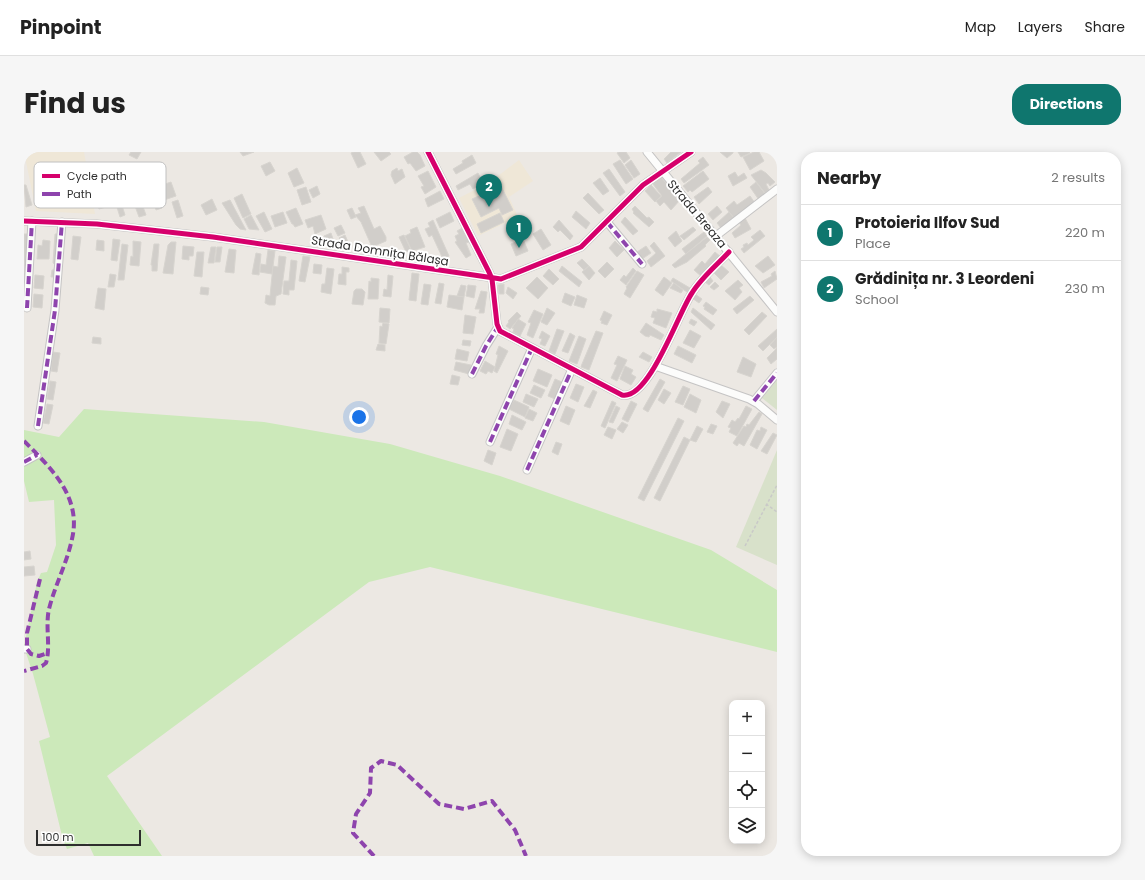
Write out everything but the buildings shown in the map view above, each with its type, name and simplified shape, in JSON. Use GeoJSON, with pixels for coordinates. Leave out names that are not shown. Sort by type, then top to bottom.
{"type":"FeatureCollection","features":[{"type":"Feature","properties":{"kind":"street"},"geometry":{"type":"LineString","coordinates":[[428,152],[492,279],[498,327],[502,333],[626,396],[636,391],[655,366],[679,322],[691,293],[729,252]]}},
{"type":"Feature","properties":{"kind":"street","name":"Strada Breaza"},"geometry":{"type":"LineString","coordinates":[[647,152],[777,312]]}},
{"type":"Feature","properties":{"kind":"street","name":"Strada Domnița Bălașa"},"geometry":{"type":"LineString","coordinates":[[24,221],[62,222],[135,228],[256,243],[492,279],[507,278],[575,251],[588,241],[643,185],[691,152]]}},
{"type":"Feature","properties":{"kind":"street"},"geometry":{"type":"LineString","coordinates":[[716,236],[777,189]]}},
{"type":"Feature","properties":{"kind":"street"},"geometry":{"type":"LineString","coordinates":[[27,308],[32,221]]}},
{"type":"Feature","properties":{"kind":"street"},"geometry":{"type":"LineString","coordinates":[[38,426],[57,296],[62,222]]}},
{"type":"Feature","properties":{"kind":"street"},"geometry":{"type":"LineString","coordinates":[[607,222],[642,264]]}},
{"type":"Feature","properties":{"kind":"street"},"geometry":{"type":"LineString","coordinates":[[472,374],[488,342],[498,327]]}},
{"type":"Feature","properties":{"kind":"street"},"geometry":{"type":"LineString","coordinates":[[490,442],[532,348]]}},
{"type":"Feature","properties":{"kind":"street"},"geometry":{"type":"LineString","coordinates":[[655,366],[754,401],[777,420]]}},
{"type":"Feature","properties":{"kind":"street"},"geometry":{"type":"LineString","coordinates":[[527,470],[572,369]]}},
{"type":"Feature","properties":{"kind":"street"},"geometry":{"type":"LineString","coordinates":[[754,401],[777,373]]}},
{"type":"Feature","properties":{"kind":"street"},"geometry":{"type":"LineString","coordinates":[[24,462],[37,455]]}},
{"type":"Feature","properties":{"kind":"path"},"geometry":{"type":"LineString","coordinates":[[745,546],[777,485]]}},
{"type":"Feature","properties":{"kind":"path"},"geometry":{"type":"LineString","coordinates":[[766,504],[777,512]]}},
{"type":"Feature","properties":{"kind":"shaded area"},"geometry":{"type":"Polygon","coordinates":[[[24,152],[84,152],[86,162],[34,162],[34,201],[24,152]]]}},
{"type":"Feature","properties":{"kind":"shaded area"},"geometry":{"type":"Polygon","coordinates":[[[519,160],[533,181],[509,197],[518,217],[478,236],[459,198],[490,182],[519,160]]]}},
{"type":"Feature","properties":{"kind":"shaded area"},"geometry":{"type":"Polygon","coordinates":[[[35,208],[94,208],[95,214],[36,211],[35,208]]]}},
{"type":"Feature","properties":{"kind":"green space"},"geometry":{"type":"Polygon","coordinates":[[[777,380],[777,410],[762,398],[777,380]]]}},
{"type":"Feature","properties":{"kind":"green space"},"geometry":{"type":"Polygon","coordinates":[[[84,409],[264,422],[390,444],[500,476],[711,550],[777,590],[777,652],[430,567],[369,582],[107,776],[162,856],[94,856],[88,843],[67,849],[63,840],[39,741],[50,737],[24,647],[37,582],[41,573],[47,572],[56,545],[54,500],[29,502],[24,481],[24,430],[59,437],[84,409]]]}},
{"type":"Feature","properties":{"kind":"green space"},"geometry":{"type":"Polygon","coordinates":[[[777,450],[777,565],[736,547],[777,450]]]}},
{"type":"Feature","properties":{"kind":"marked path"},"geometry":{"type":"LineString","coordinates":[[27,308],[32,221]]}},
{"type":"Feature","properties":{"kind":"marked path"},"geometry":{"type":"LineString","coordinates":[[38,426],[55,310],[62,222]]}},
{"type":"Feature","properties":{"kind":"marked path"},"geometry":{"type":"LineString","coordinates":[[607,222],[642,264]]}},
{"type":"Feature","properties":{"kind":"marked path"},"geometry":{"type":"LineString","coordinates":[[472,374],[486,346],[498,327]]}},
{"type":"Feature","properties":{"kind":"marked path"},"geometry":{"type":"LineString","coordinates":[[490,442],[532,348]]}},
{"type":"Feature","properties":{"kind":"marked path"},"geometry":{"type":"LineString","coordinates":[[527,470],[572,369]]}},
{"type":"Feature","properties":{"kind":"marked path"},"geometry":{"type":"LineString","coordinates":[[754,401],[777,373]]}},
{"type":"Feature","properties":{"kind":"marked path"},"geometry":{"type":"LineString","coordinates":[[24,441],[54,473],[62,484],[73,510],[74,524],[70,548],[49,609],[48,650],[46,663],[42,666],[24,671]]}},
{"type":"Feature","properties":{"kind":"marked path"},"geometry":{"type":"LineString","coordinates":[[24,462],[37,455]]}},
{"type":"Feature","properties":{"kind":"marked path"},"geometry":{"type":"LineString","coordinates":[[40,579],[27,633],[27,649],[31,654],[39,656],[48,653]]}},
{"type":"Feature","properties":{"kind":"marked path"},"geometry":{"type":"LineString","coordinates":[[374,856],[353,833],[356,814],[370,793],[371,768],[381,761],[397,765],[439,804],[464,809],[492,801],[515,830],[526,856]]}},
{"type":"Feature","properties":{"kind":"cycle path"},"geometry":{"type":"LineString","coordinates":[[428,152],[492,279],[497,324],[500,331],[622,395],[632,393],[642,384],[653,370],[692,293],[704,277],[729,252]]}},
{"type":"Feature","properties":{"kind":"cycle path"},"geometry":{"type":"LineString","coordinates":[[24,221],[97,224],[213,237],[501,279],[581,247],[643,185],[691,152]]}},
{"type":"Feature","properties":{"kind":"place","name":"Grădinița nr. 3 Leordeni"},"geometry":{"type":"Point","coordinates":[489,207]}},
{"type":"Feature","properties":{"kind":"place","name":"Protoieria Ilfov Sud"},"geometry":{"type":"Point","coordinates":[519,248]}}]}
